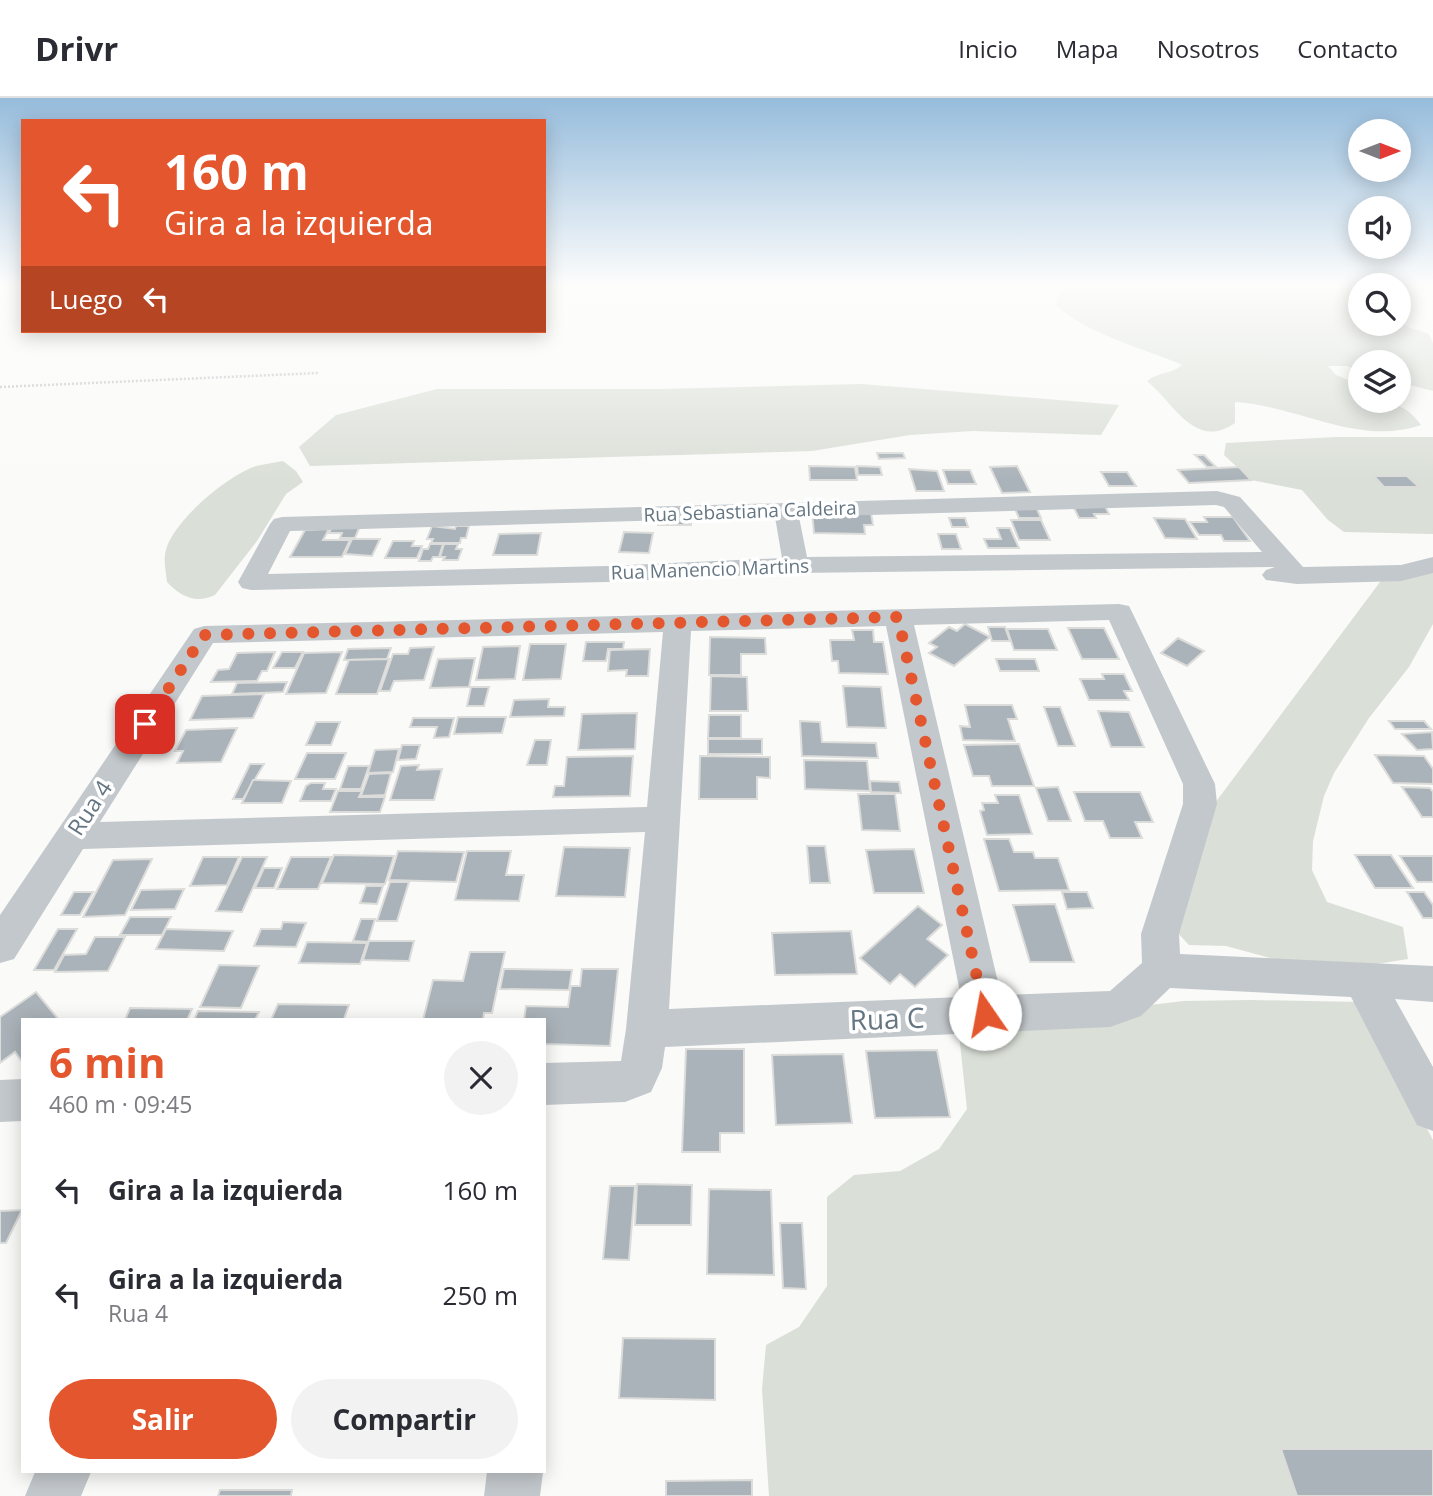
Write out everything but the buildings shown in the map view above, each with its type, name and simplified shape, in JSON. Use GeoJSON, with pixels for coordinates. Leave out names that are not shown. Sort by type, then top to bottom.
{"type":"FeatureCollection","features":[{"type":"Feature","properties":{"kind":"street","name":"Rua Sebastiana Caldeira"},"geometry":{"type":"LineString","coordinates":[[251,582],[282,524],[1217,498],[1232,502],[1289,567]]}},
{"type":"Feature","properties":{"kind":"street"},"geometry":{"type":"LineString","coordinates":[[786,510],[796,565]]}},
{"type":"Feature","properties":{"kind":"street","name":"Rua Manencio Martins"},"geometry":{"type":"LineString","coordinates":[[251,582],[607,574],[796,565],[1170,560],[1245,573],[1289,567],[1401,573],[1433,565]]}},
{"type":"Feature","properties":{"kind":"street"},"geometry":{"type":"LineString","coordinates":[[546,1084],[625,1081],[636,1078],[641,1068],[647,1029],[678,622],[1119,612],[1199,784],[1200,804],[1160,934],[1162,970],[1433,984]]}},
{"type":"Feature","properties":{"kind":"street"},"geometry":{"type":"LineString","coordinates":[[898,617],[985,1014]]}},
{"type":"Feature","properties":{"kind":"street","name":"Rua 4"},"geometry":{"type":"LineString","coordinates":[[0,947],[204,635],[678,622]]}},
{"type":"Feature","properties":{"kind":"street"},"geometry":{"type":"LineString","coordinates":[[72,836],[664,820]]}},
{"type":"Feature","properties":{"kind":"street","name":"Rua C"},"geometry":{"type":"LineString","coordinates":[[647,1029],[1110,1009],[1127,1003],[1162,970]]}},
{"type":"Feature","properties":{"kind":"street"},"geometry":{"type":"LineString","coordinates":[[1364,982],[1433,1110]]}},
{"type":"Feature","properties":{"kind":"street"},"geometry":{"type":"LineString","coordinates":[[0,1101],[21,1100]]}},
{"type":"Feature","properties":{"kind":"street"},"geometry":{"type":"LineString","coordinates":[[53,1496],[62,1473]]}},
{"type":"Feature","properties":{"kind":"street"},"geometry":{"type":"LineString","coordinates":[[512,1496],[515,1473]]}},
{"type":"Feature","properties":{"kind":"path"},"geometry":{"type":"LineString","coordinates":[[0,387],[318,373]]}},
{"type":"Feature","properties":{"kind":"shaded area"},"geometry":{"type":"Polygon","coordinates":[[[1142,349],[1433,349],[1433,391],[1411,385],[1411,350],[1348,350],[1348,366],[1328,366],[1336,375],[1348,380],[1348,413],[1409,413],[1421,425],[1374,431],[1235,402],[1235,423],[1221,430],[1208,431],[1186,421],[1147,381],[1182,365],[1142,349]]]}},
{"type":"Feature","properties":{"kind":"shaded area"},"geometry":{"type":"Polygon","coordinates":[[[861,384],[1119,405],[1101,435],[973,431],[910,435],[812,451],[310,466],[299,447],[336,415],[437,389],[662,389],[861,384]]]}},
{"type":"Feature","properties":{"kind":"shaded area"},"geometry":{"type":"Polygon","coordinates":[[[1336,437],[1433,437],[1433,534],[1344,532],[1328,520],[1302,490],[1251,480],[1224,455],[1226,443],[1336,437]]]}},
{"type":"Feature","properties":{"kind":"shaded area"},"geometry":{"type":"Polygon","coordinates":[[[283,461],[296,471],[303,482],[286,494],[257,541],[215,595],[201,599],[189,598],[172,587],[167,582],[166,550],[171,538],[190,513],[217,489],[244,471],[283,461]]]}},
{"type":"Feature","properties":{"kind":"shaded area"},"geometry":{"type":"Polygon","coordinates":[[[1433,568],[1433,624],[1409,667],[1369,718],[1334,773],[1324,796],[1313,841],[1312,870],[1327,902],[1403,927],[1408,959],[1370,965],[1274,959],[1226,946],[1189,945],[1172,927],[1212,807],[1383,578],[1433,568]]]}},
{"type":"Feature","properties":{"kind":"shaded area"},"geometry":{"type":"Polygon","coordinates":[[[1184,1001],[1360,1002],[1433,1140],[1433,1496],[769,1496],[762,1389],[766,1345],[799,1327],[827,1286],[827,1197],[854,1175],[900,1171],[939,1149],[967,1109],[959,1034],[979,1025],[1184,1001]]]}},
{"type":"Feature","properties":{"kind":"route"},"geometry":{"type":"LineString","coordinates":[[145,724],[204,635],[898,617],[985,1014]]}}]}
